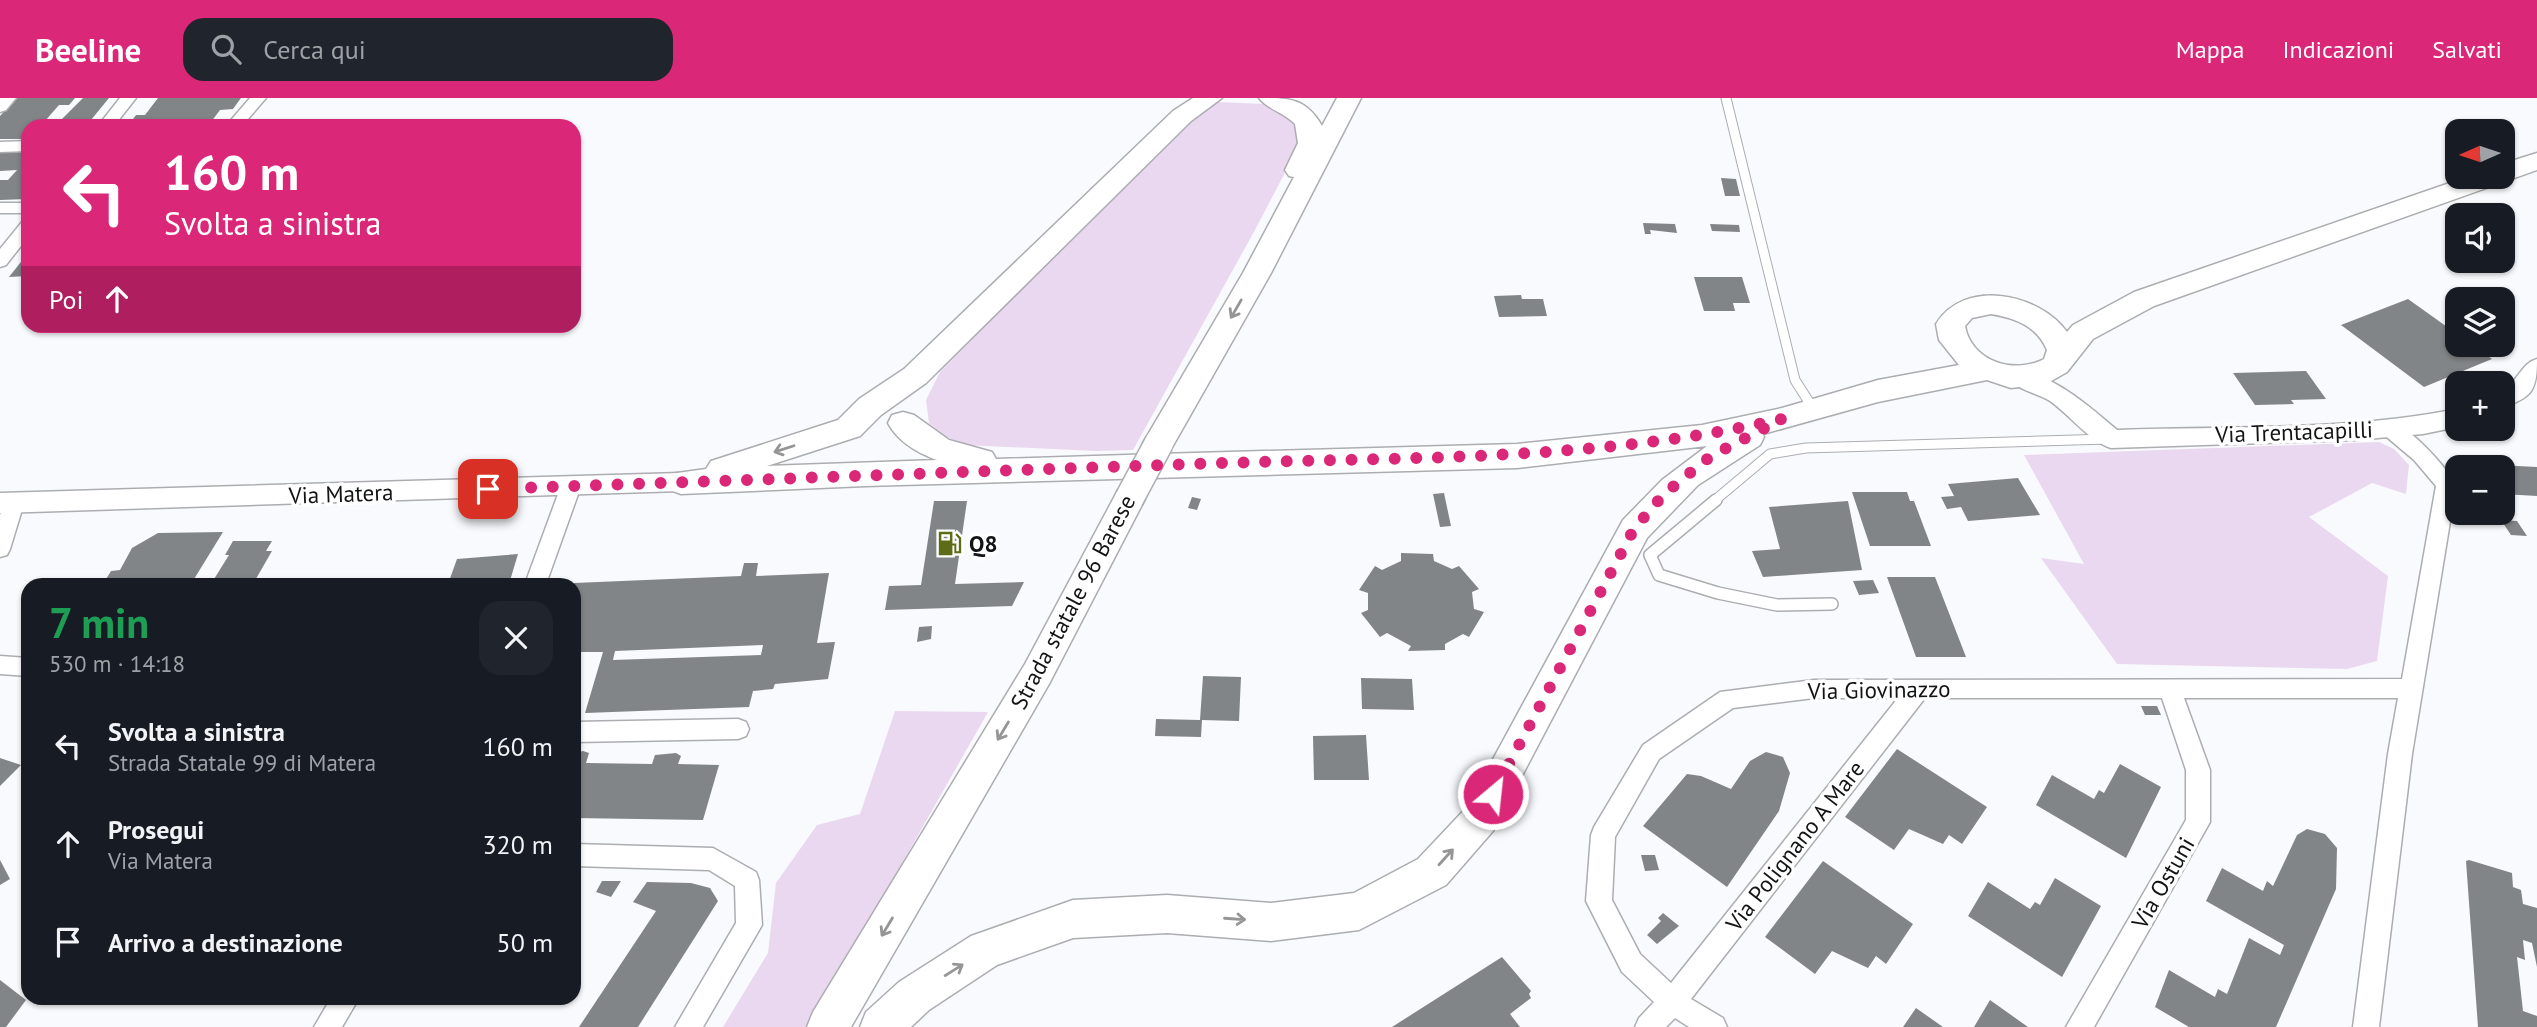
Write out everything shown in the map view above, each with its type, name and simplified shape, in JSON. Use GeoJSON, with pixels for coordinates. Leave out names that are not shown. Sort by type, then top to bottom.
{"type":"FeatureCollection","features":[{"type":"Feature","properties":{"kind":"main road"},"geometry":{"type":"LineString","coordinates":[[1256,273],[1311,138],[1306,120],[1291,106],[1271,98]]}},
{"type":"Feature","properties":{"kind":"main road","name":"Strada statale 96 Barese"},"geometry":{"type":"LineString","coordinates":[[828,1027],[1037,674],[1159,443],[1256,273],[1349,98]]}},
{"type":"Feature","properties":{"kind":"main road"},"geometry":{"type":"LineString","coordinates":[[681,482],[849,428],[870,407],[915,376],[1182,116],[1211,99]]}},
{"type":"Feature","properties":{"kind":"main road"},"geometry":{"type":"LineString","coordinates":[[2515,169],[2537,161]]}},
{"type":"Feature","properties":{"kind":"main road"},"geometry":{"type":"LineString","coordinates":[[2042,321],[2144,299],[2458,189]]}},
{"type":"Feature","properties":{"kind":"main road"},"geometry":{"type":"LineString","coordinates":[[2056,365],[2059,340],[2042,321],[2009,306],[1991,304],[1962,310],[1953,318],[1950,328],[1952,340],[1960,352],[1987,370],[2033,377],[2056,365],[2083,332],[2144,299]]}},
{"type":"Feature","properties":{"kind":"main road"},"geometry":{"type":"LineString","coordinates":[[1878,391],[1960,352]]}},
{"type":"Feature","properties":{"kind":"main road"},"geometry":{"type":"LineString","coordinates":[[681,482],[1517,456],[1678,439],[1798,415],[1878,391],[1987,370]]}},
{"type":"Feature","properties":{"kind":"main road"},"geometry":{"type":"LineString","coordinates":[[857,475],[890,450],[903,423],[915,376]]}},
{"type":"Feature","properties":{"kind":"main road"},"geometry":{"type":"LineString","coordinates":[[881,1027],[914,996],[985,950],[1073,919],[1167,914],[1271,922],[1359,911],[1432,872],[1480,819],[1634,529],[1664,494],[1711,456],[1798,415]]}},
{"type":"Feature","properties":{"kind":"main road"},"geometry":{"type":"LineString","coordinates":[[903,423],[920,440],[947,453],[1035,469]]}},
{"type":"Feature","properties":{"kind":"main road"},"geometry":{"type":"LineString","coordinates":[[849,428],[843,454],[857,475]]}},
{"type":"Feature","properties":{"kind":"street"},"geometry":{"type":"LineString","coordinates":[[0,107],[8,98]]}},
{"type":"Feature","properties":{"kind":"street"},"geometry":{"type":"LineString","coordinates":[[112,119],[128,98]]}},
{"type":"Feature","properties":{"kind":"street"},"geometry":{"type":"LineString","coordinates":[[240,119],[258,98]]}},
{"type":"Feature","properties":{"kind":"street"},"geometry":{"type":"LineString","coordinates":[[0,146],[21,146]]}},
{"type":"Feature","properties":{"kind":"street"},"geometry":{"type":"LineString","coordinates":[[0,208],[21,208]]}},
{"type":"Feature","properties":{"kind":"street"},"geometry":{"type":"LineString","coordinates":[[0,261],[21,235]]}},
{"type":"Feature","properties":{"kind":"street"},"geometry":{"type":"LineString","coordinates":[[2056,365],[2089,399],[2111,439]]}},
{"type":"Feature","properties":{"kind":"street"},"geometry":{"type":"LineString","coordinates":[[2515,393],[2537,367]]}},
{"type":"Feature","properties":{"kind":"street"},"geometry":{"type":"LineString","coordinates":[[2020,377],[2055,393],[2077,408],[2111,439]]}},
{"type":"Feature","properties":{"kind":"street"},"geometry":{"type":"LineString","coordinates":[[2389,428],[2445,420]]}},
{"type":"Feature","properties":{"kind":"street","name":"Via Trentacapilli"},"geometry":{"type":"LineString","coordinates":[[2111,439],[2389,428],[2421,455],[2446,485],[2411,688],[2366,1027]]}},
{"type":"Feature","properties":{"kind":"street","name":"Via Matera"},"geometry":{"type":"LineString","coordinates":[[7,503],[681,482]]}},
{"type":"Feature","properties":{"kind":"street"},"geometry":{"type":"LineString","coordinates":[[537,578],[571,486]]}},
{"type":"Feature","properties":{"kind":"street"},"geometry":{"type":"LineString","coordinates":[[0,549],[7,503]]}},
{"type":"Feature","properties":{"kind":"street"},"geometry":{"type":"LineString","coordinates":[[0,665],[21,666]]}},
{"type":"Feature","properties":{"kind":"street","name":"Via Giovinazzo"},"geometry":{"type":"LineString","coordinates":[[1714,1027],[1672,1002],[1631,963],[1599,901],[1602,835],[1651,752],[1728,699],[1814,689],[2411,688]]}},
{"type":"Feature","properties":{"kind":"street","name":"Via Ostuni"},"geometry":{"type":"LineString","coordinates":[[2079,1027],[2198,822],[2198,770],[2184,724],[2169,689]]}},
{"type":"Feature","properties":{"kind":"street","name":"Via Polignano A Mare"},"geometry":{"type":"LineString","coordinates":[[1648,1027],[1672,1002],[1918,690]]}},
{"type":"Feature","properties":{"kind":"street"},"geometry":{"type":"LineString","coordinates":[[581,732],[738,729]]}},
{"type":"Feature","properties":{"kind":"street"},"geometry":{"type":"LineString","coordinates":[[581,855],[713,859],[747,880],[749,925],[688,1027]]}},
{"type":"Feature","properties":{"kind":"street"},"geometry":{"type":"LineString","coordinates":[[327,1027],[341,1005]]}},
{"type":"Feature","properties":{"kind":"lane"},"geometry":{"type":"LineString","coordinates":[[1726,98],[1795,380],[1798,415]]}},
{"type":"Feature","properties":{"kind":"lane","name":"Via Trentacapilli"},"geometry":{"type":"LineString","coordinates":[[1832,604],[1777,605],[1718,593],[1660,575],[1650,555],[1770,454],[1806,448],[2111,439]]}},
{"type":"Feature","properties":{"kind":"shaded area"},"geometry":{"type":"Polygon","coordinates":[[[1219,102],[1264,104],[1297,123],[1300,144],[1133,450],[964,445],[944,435],[929,423],[926,400],[940,372],[1197,111],[1219,102]]]}},
{"type":"Feature","properties":{"kind":"shaded area"},"geometry":{"type":"Polygon","coordinates":[[[2379,442],[2394,449],[2409,465],[2406,494],[2372,483],[2309,517],[2388,576],[2377,661],[2347,669],[2117,664],[2041,558],[2084,564],[2024,455],[2379,442]]]}},
{"type":"Feature","properties":{"kind":"shaded area"},"geometry":{"type":"Polygon","coordinates":[[[895,711],[988,712],[809,1027],[723,1027],[768,953],[776,883],[817,825],[860,814],[895,711]]]}},
{"type":"Feature","properties":{"kind":"building"},"geometry":{"type":"Polygon","coordinates":[[[16,98],[75,98],[69,105],[59,105],[47,119],[21,119],[21,139],[0,139],[0,116],[16,98]]]}},
{"type":"Feature","properties":{"kind":"building"},"geometry":{"type":"Polygon","coordinates":[[[83,98],[109,98],[92,119],[62,119],[83,98]]]}},
{"type":"Feature","properties":{"kind":"building"},"geometry":{"type":"Polygon","coordinates":[[[158,98],[241,98],[233,109],[220,110],[213,119],[133,119],[136,115],[145,115],[158,98]]]}},
{"type":"Feature","properties":{"kind":"building"},"geometry":{"type":"Polygon","coordinates":[[[21,152],[21,199],[0,200],[0,180],[8,180],[17,170],[0,171],[0,153],[21,152]]]}},
{"type":"Feature","properties":{"kind":"building"},"geometry":{"type":"Polygon","coordinates":[[[1721,178],[1736,179],[1740,196],[1725,196],[1721,178]]]}},
{"type":"Feature","properties":{"kind":"building"},"geometry":{"type":"Polygon","coordinates":[[[1643,223],[1675,224],[1677,233],[1650,230],[1651,234],[1645,234],[1643,223]]]}},
{"type":"Feature","properties":{"kind":"building"},"geometry":{"type":"Polygon","coordinates":[[[1710,224],[1739,225],[1740,232],[1712,231],[1710,224]]]}},
{"type":"Feature","properties":{"kind":"building"},"geometry":{"type":"Polygon","coordinates":[[[21,262],[21,276],[9,277],[21,262]]]}},
{"type":"Feature","properties":{"kind":"building"},"geometry":{"type":"Polygon","coordinates":[[[1694,277],[1742,277],[1750,303],[1733,303],[1735,311],[1704,311],[1694,277]]]}},
{"type":"Feature","properties":{"kind":"building"},"geometry":{"type":"Polygon","coordinates":[[[1521,295],[1522,299],[1543,299],[1547,316],[1499,317],[1494,296],[1521,295]]]}},
{"type":"Feature","properties":{"kind":"building"},"geometry":{"type":"Polygon","coordinates":[[[2408,299],[2445,325],[2445,357],[2492,359],[2463,371],[2445,371],[2445,378],[2424,387],[2341,325],[2408,299]]]}},
{"type":"Feature","properties":{"kind":"building"},"geometry":{"type":"Polygon","coordinates":[[[2306,371],[2326,399],[2291,400],[2294,404],[2255,405],[2233,373],[2306,371]]]}},
{"type":"Feature","properties":{"kind":"building"},"geometry":{"type":"Polygon","coordinates":[[[2515,466],[2537,467],[2537,496],[2515,495],[2515,466]]]}},
{"type":"Feature","properties":{"kind":"building"},"geometry":{"type":"Polygon","coordinates":[[[2018,478],[2040,515],[1968,521],[1961,507],[1947,509],[1941,497],[1954,496],[1948,484],[2018,478]]]}},
{"type":"Feature","properties":{"kind":"building"},"geometry":{"type":"Polygon","coordinates":[[[1852,492],[1907,492],[1910,501],[1914,501],[1931,546],[1870,546],[1852,492]]]}},
{"type":"Feature","properties":{"kind":"building"},"geometry":{"type":"Polygon","coordinates":[[[1444,493],[1451,526],[1440,527],[1433,494],[1444,493]]]}},
{"type":"Feature","properties":{"kind":"building"},"geometry":{"type":"Polygon","coordinates":[[[1192,497],[1201,499],[1197,510],[1188,508],[1192,497]]]}},
{"type":"Feature","properties":{"kind":"building"},"geometry":{"type":"Polygon","coordinates":[[[934,501],[967,501],[955,584],[1024,582],[1012,606],[885,610],[889,586],[921,585],[934,501]]]}},
{"type":"Feature","properties":{"kind":"building"},"geometry":{"type":"Polygon","coordinates":[[[1848,501],[1862,570],[1763,577],[1752,551],[1780,549],[1769,507],[1848,501]]]}},
{"type":"Feature","properties":{"kind":"building"},"geometry":{"type":"Polygon","coordinates":[[[2517,521],[2527,536],[2511,535],[2504,525],[2515,525],[2517,521]]]}},
{"type":"Feature","properties":{"kind":"building"},"geometry":{"type":"Polygon","coordinates":[[[223,532],[195,578],[107,578],[111,571],[120,570],[132,548],[158,533],[223,532]]]}},
{"type":"Feature","properties":{"kind":"building"},"geometry":{"type":"Polygon","coordinates":[[[233,541],[272,541],[266,551],[272,551],[256,578],[215,578],[229,555],[225,555],[233,541]]]}},
{"type":"Feature","properties":{"kind":"building"},"geometry":{"type":"Polygon","coordinates":[[[1401,553],[1433,554],[1434,561],[1452,569],[1459,566],[1479,589],[1472,592],[1474,609],[1484,612],[1469,637],[1463,634],[1445,644],[1445,650],[1408,651],[1411,646],[1387,633],[1380,637],[1361,613],[1368,610],[1368,593],[1359,590],[1375,566],[1382,570],[1401,561],[1401,553]]]}},
{"type":"Feature","properties":{"kind":"building"},"geometry":{"type":"Polygon","coordinates":[[[518,554],[511,578],[450,578],[457,559],[518,554]]]}},
{"type":"Feature","properties":{"kind":"building"},"geometry":{"type":"Polygon","coordinates":[[[744,563],[758,563],[756,576],[829,573],[817,643],[835,642],[828,679],[775,684],[773,689],[753,691],[749,707],[585,713],[603,652],[581,652],[581,583],[741,576],[744,563]],[[763,645],[615,651],[613,660],[761,655],[763,645]]]}},
{"type":"Feature","properties":{"kind":"building"},"geometry":{"type":"Polygon","coordinates":[[[1887,577],[1935,577],[1966,657],[1916,657],[1887,577]]]}},
{"type":"Feature","properties":{"kind":"building"},"geometry":{"type":"Polygon","coordinates":[[[1873,580],[1879,593],[1859,595],[1853,581],[1873,580]]]}},
{"type":"Feature","properties":{"kind":"building"},"geometry":{"type":"Polygon","coordinates":[[[932,626],[931,639],[917,642],[919,627],[932,626]]]}},
{"type":"Feature","properties":{"kind":"building"},"geometry":{"type":"Polygon","coordinates":[[[1203,676],[1241,677],[1239,721],[1202,720],[1201,737],[1155,736],[1156,719],[1200,720],[1203,676]]]}},
{"type":"Feature","properties":{"kind":"building"},"geometry":{"type":"Polygon","coordinates":[[[1361,678],[1412,679],[1414,710],[1362,709],[1361,678]]]}},
{"type":"Feature","properties":{"kind":"building"},"geometry":{"type":"Polygon","coordinates":[[[2141,706],[2157,706],[2161,715],[2145,715],[2141,706]]]}},
{"type":"Feature","properties":{"kind":"building"},"geometry":{"type":"Polygon","coordinates":[[[1366,735],[1369,780],[1314,780],[1313,736],[1366,735]]]}},
{"type":"Feature","properties":{"kind":"building"},"geometry":{"type":"Polygon","coordinates":[[[1897,749],[1987,807],[1962,844],[1949,835],[1943,844],[1909,829],[1894,850],[1845,817],[1897,749]]]}},
{"type":"Feature","properties":{"kind":"building"},"geometry":{"type":"Polygon","coordinates":[[[581,751],[589,753],[586,763],[652,764],[655,755],[676,753],[681,756],[678,764],[719,765],[703,820],[581,818],[581,751]]]}},
{"type":"Feature","properties":{"kind":"building"},"geometry":{"type":"Polygon","coordinates":[[[1766,752],[1783,757],[1790,773],[1779,811],[1727,887],[1643,826],[1687,774],[1701,776],[1731,789],[1750,761],[1766,752]]]}},
{"type":"Feature","properties":{"kind":"building"},"geometry":{"type":"Polygon","coordinates":[[[0,758],[21,765],[0,786],[0,758]]]}},
{"type":"Feature","properties":{"kind":"building"},"geometry":{"type":"Polygon","coordinates":[[[2120,764],[2161,787],[2126,858],[2036,805],[2052,775],[2094,799],[2099,790],[2104,793],[2120,764]]]}},
{"type":"Feature","properties":{"kind":"building"},"geometry":{"type":"Polygon","coordinates":[[[2307,829],[2325,834],[2337,848],[2336,889],[2276,1027],[2189,1027],[2155,1007],[2169,970],[2215,997],[2218,989],[2227,994],[2249,938],[2280,955],[2284,945],[2206,901],[2222,868],[2263,891],[2267,881],[2273,886],[2297,835],[2307,829]]]}},
{"type":"Feature","properties":{"kind":"building"},"geometry":{"type":"Polygon","coordinates":[[[1641,855],[1655,855],[1659,870],[1645,871],[1641,855]]]}},
{"type":"Feature","properties":{"kind":"building"},"geometry":{"type":"Polygon","coordinates":[[[0,860],[10,879],[0,885],[0,860]]]}},
{"type":"Feature","properties":{"kind":"building"},"geometry":{"type":"Polygon","coordinates":[[[1823,861],[1913,924],[1886,964],[1876,956],[1868,968],[1832,951],[1815,974],[1765,937],[1823,861]]]}},
{"type":"Feature","properties":{"kind":"building"},"geometry":{"type":"Polygon","coordinates":[[[2466,861],[2512,873],[2513,887],[2521,890],[2523,904],[2537,908],[2537,967],[2532,943],[2523,940],[2525,960],[2517,957],[2523,1011],[2537,1016],[2537,1027],[2478,1027],[2466,861]]]}},
{"type":"Feature","properties":{"kind":"building"},"geometry":{"type":"Polygon","coordinates":[[[2055,878],[2101,906],[2062,977],[1968,916],[1988,882],[2030,909],[2035,902],[2040,905],[2055,878]]]}},
{"type":"Feature","properties":{"kind":"building"},"geometry":{"type":"Polygon","coordinates":[[[602,881],[621,881],[611,897],[596,892],[602,881]]]}},
{"type":"Feature","properties":{"kind":"building"},"geometry":{"type":"Polygon","coordinates":[[[647,882],[691,883],[710,888],[718,901],[638,1027],[579,1027],[656,911],[633,902],[647,882]]]}},
{"type":"Feature","properties":{"kind":"building"},"geometry":{"type":"Polygon","coordinates":[[[1663,913],[1679,926],[1657,944],[1647,935],[1661,921],[1658,918],[1663,913]]]}},
{"type":"Feature","properties":{"kind":"building"},"geometry":{"type":"Polygon","coordinates":[[[1502,957],[1531,991],[1531,998],[1510,1014],[1520,1027],[1392,1027],[1502,957]]]}},
{"type":"Feature","properties":{"kind":"building"},"geometry":{"type":"Polygon","coordinates":[[[0,980],[21,996],[22,1005],[6,1027],[0,1027],[0,980]]]}},
{"type":"Feature","properties":{"kind":"building"},"geometry":{"type":"Polygon","coordinates":[[[1990,1000],[2028,1027],[1974,1027],[1990,1000]]]}},
{"type":"Feature","properties":{"kind":"building"},"geometry":{"type":"Polygon","coordinates":[[[1916,1008],[1943,1027],[1903,1027],[1916,1008]]]}},
{"type":"Feature","properties":{"kind":"place","name":"Q8"},"geometry":{"type":"Point","coordinates":[949,544]}},
{"type":"Feature","properties":{"kind":"route"},"geometry":{"type":"LineString","coordinates":[[488,489],[865,474],[1517,456],[1684,438],[1782,419],[1711,456],[1664,494],[1634,529],[1493,794]]}}]}
